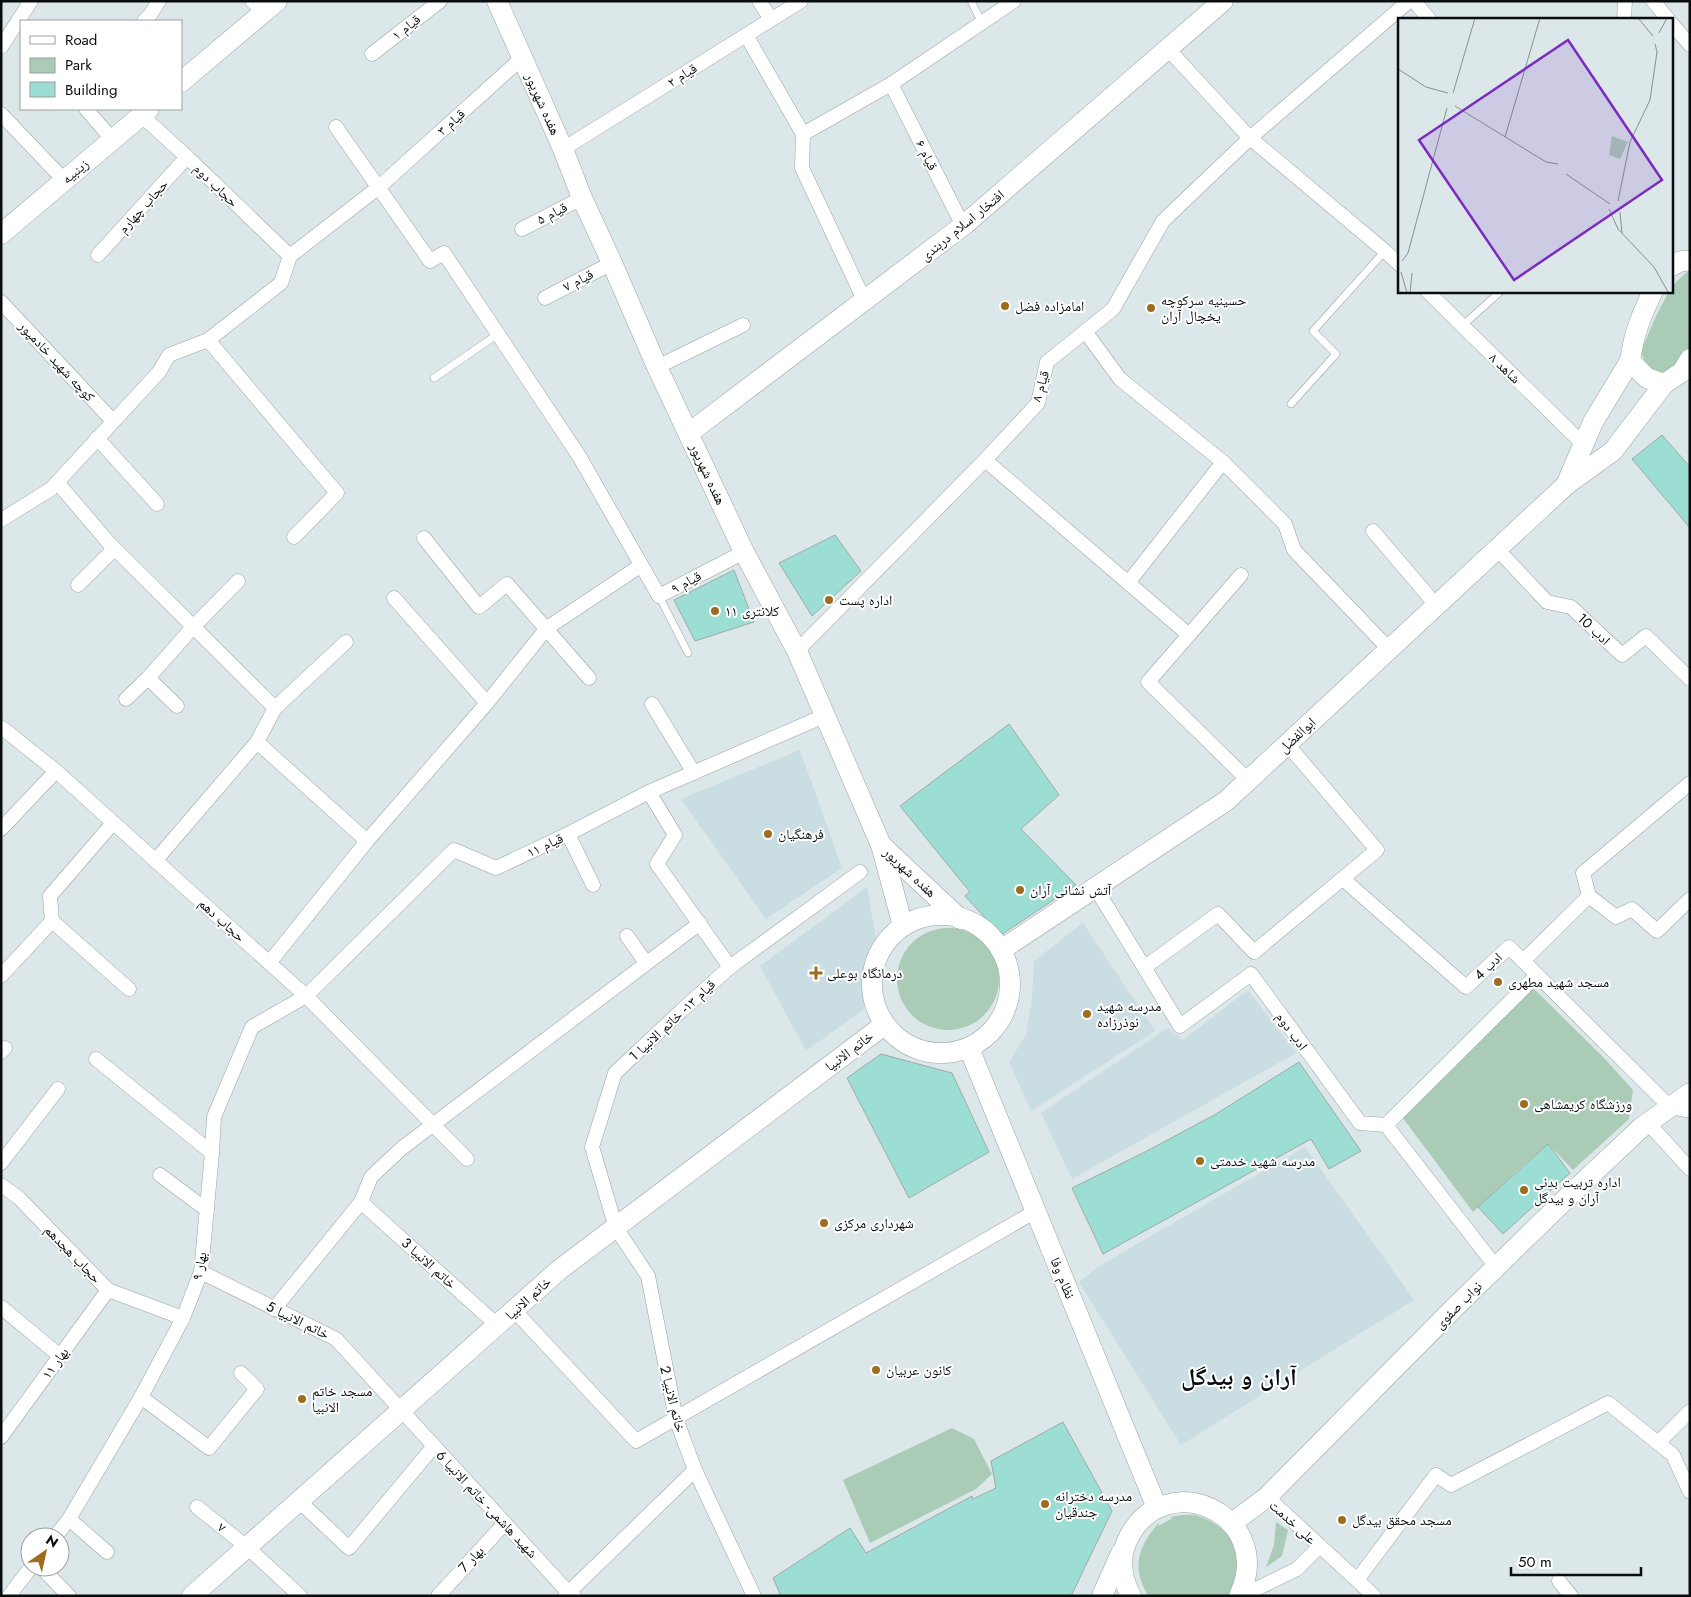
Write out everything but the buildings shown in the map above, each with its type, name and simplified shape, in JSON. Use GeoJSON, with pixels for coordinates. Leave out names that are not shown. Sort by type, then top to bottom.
{"type":"FeatureCollection","features":[{"type":"Feature","properties":{"kind":"main road","name":"هفده شهریور"},"geometry":{"type":"LineString","coordinates":[[497,1],[657,366],[744,552],[797,651],[881,845],[960,919]]}},
{"type":"Feature","properties":{"kind":"main road","name":"افتخار اسلام دربندی"},"geometry":{"type":"LineString","coordinates":[[689,433],[865,302],[964,225],[1223,1]]}},
{"type":"Feature","properties":{"kind":"main road"},"geometry":{"type":"LineString","coordinates":[[182,81],[264,5]]}},
{"type":"Feature","properties":{"kind":"main road","name":"زینبیه"},"geometry":{"type":"LineString","coordinates":[[1,234],[145,112]]}},
{"type":"Feature","properties":{"kind":"main road"},"geometry":{"type":"LineString","coordinates":[[1566,484],[1593,422],[1630,361],[1633,338],[1653,292]]}},
{"type":"Feature","properties":{"kind":"main road"},"geometry":{"type":"LineString","coordinates":[[1630,361],[1647,378],[1664,384]]}},
{"type":"Feature","properties":{"kind":"main road","name":"ابوالفضل"},"geometry":{"type":"LineString","coordinates":[[1001,950],[1226,801],[1566,484],[1613,451],[1664,384],[1687,368]]}},
{"type":"Feature","properties":{"kind":"main road"},"geometry":{"type":"LineString","coordinates":[[881,845],[903,926]]}},
{"type":"Feature","properties":{"kind":"main road"},"geometry":{"type":"LineString","coordinates":[[946,915],[960,919],[968,920],[986,932],[1001,950],[1008,971],[1009,994],[1007,1002],[1002,1016],[988,1035],[969,1048],[946,1053],[923,1051],[901,1041],[884,1025],[874,1004],[871,982],[876,960],[887,940],[903,926],[924,917],[946,915]]}},
{"type":"Feature","properties":{"kind":"main road","name":"خاتم الانبیا"},"geometry":{"type":"LineString","coordinates":[[192,1596],[559,1270],[884,1025]]}},
{"type":"Feature","properties":{"kind":"main road","name":"نظام وفا"},"geometry":{"type":"LineString","coordinates":[[969,1048],[1157,1508]]}},
{"type":"Feature","properties":{"kind":"main road","name":"نواب صفوی"},"geometry":{"type":"LineString","coordinates":[[1232,1523],[1267,1497],[1576,1189],[1648,1123],[1690,1093]]}},
{"type":"Feature","properties":{"kind":"main road"},"geometry":{"type":"LineString","coordinates":[[1102,1596],[1124,1547],[1137,1524],[1157,1508],[1177,1502],[1197,1503],[1216,1510],[1232,1523],[1241,1537],[1246,1552],[1248,1568],[1241,1596]]}},
{"type":"Feature","properties":{"kind":"main road"},"geometry":{"type":"LineString","coordinates":[[1124,1547],[1122,1567],[1126,1586],[1131,1596]]}},
{"type":"Feature","properties":{"kind":"street"},"geometry":{"type":"LineString","coordinates":[[1,47],[31,1]]}},
{"type":"Feature","properties":{"kind":"street"},"geometry":{"type":"LineString","coordinates":[[145,20],[159,1]]}},
{"type":"Feature","properties":{"kind":"street","name":"قیام ۱"},"geometry":{"type":"LineString","coordinates":[[372,54],[440,1]]}},
{"type":"Feature","properties":{"kind":"street"},"geometry":{"type":"LineString","coordinates":[[760,1],[771,19]]}},
{"type":"Feature","properties":{"kind":"street","name":"قیام ۲"},"geometry":{"type":"LineString","coordinates":[[563,149],[801,1]]}},
{"type":"Feature","properties":{"kind":"street"},"geometry":{"type":"LineString","coordinates":[[803,134],[892,84],[1014,1]]}},
{"type":"Feature","properties":{"kind":"street","name":"قیام ۸"},"geometry":{"type":"LineString","coordinates":[[797,651],[985,460],[1038,403],[1047,362],[1113,308],[1164,220],[1250,138],[1408,1]]}},
{"type":"Feature","properties":{"kind":"street"},"geometry":{"type":"LineString","coordinates":[[1414,1],[1428,18]]}},
{"type":"Feature","properties":{"kind":"street"},"geometry":{"type":"LineString","coordinates":[[1624,18],[1625,1]]}},
{"type":"Feature","properties":{"kind":"street"},"geometry":{"type":"LineString","coordinates":[[1653,1],[1667,18]]}},
{"type":"Feature","properties":{"kind":"street"},"geometry":{"type":"LineString","coordinates":[[1674,26],[1690,45]]}},
{"type":"Feature","properties":{"kind":"street"},"geometry":{"type":"LineString","coordinates":[[746,35],[803,134],[802,168],[865,302]]}},
{"type":"Feature","properties":{"kind":"street"},"geometry":{"type":"LineString","coordinates":[[1168,49],[1250,138],[1398,263]]}},
{"type":"Feature","properties":{"kind":"street","name":"قیام ۳"},"geometry":{"type":"LineString","coordinates":[[290,256],[379,187],[522,58]]}},
{"type":"Feature","properties":{"kind":"street","name":"قیام ۶"},"geometry":{"type":"LineString","coordinates":[[892,84],[964,225]]}},
{"type":"Feature","properties":{"kind":"street"},"geometry":{"type":"LineString","coordinates":[[87,110],[112,139]]}},
{"type":"Feature","properties":{"kind":"street","name":"حجاب دوم"},"geometry":{"type":"LineString","coordinates":[[145,112],[187,157],[290,256]]}},
{"type":"Feature","properties":{"kind":"street"},"geometry":{"type":"LineString","coordinates":[[1,114],[64,180]]}},
{"type":"Feature","properties":{"kind":"street"},"geometry":{"type":"LineString","coordinates":[[336,127],[379,187]]}},
{"type":"Feature","properties":{"kind":"street","name":"حجاب چهارم"},"geometry":{"type":"LineString","coordinates":[[98,255],[187,157]]}},
{"type":"Feature","properties":{"kind":"street","name":"قیام ۹"},"geometry":{"type":"LineString","coordinates":[[379,187],[430,261],[444,253],[579,456],[640,566],[659,596],[744,552]]}},
{"type":"Feature","properties":{"kind":"street","name":"قیام ۵"},"geometry":{"type":"LineString","coordinates":[[522,229],[582,198]]}},
{"type":"Feature","properties":{"kind":"street"},"geometry":{"type":"LineString","coordinates":[[1,520],[52,489],[159,372],[169,355],[208,340],[281,284],[290,256]]}},
{"type":"Feature","properties":{"kind":"street","name":"قیام ۷"},"geometry":{"type":"LineString","coordinates":[[545,298],[612,263]]}},
{"type":"Feature","properties":{"kind":"street","name":"شاهد ۸"},"geometry":{"type":"LineString","coordinates":[[1427,292],[1583,444]]}},
{"type":"Feature","properties":{"kind":"street","name":"کوچه شهید خادمپور"},"geometry":{"type":"LineString","coordinates":[[1,302],[113,421]]}},
{"type":"Feature","properties":{"kind":"street"},"geometry":{"type":"LineString","coordinates":[[657,366],[743,325]]}},
{"type":"Feature","properties":{"kind":"street"},"geometry":{"type":"LineString","coordinates":[[1085,331],[1120,379],[1223,462],[1285,524],[1294,550],[1389,649]]}},
{"type":"Feature","properties":{"kind":"street"},"geometry":{"type":"LineString","coordinates":[[208,340],[337,493],[294,537]]}},
{"type":"Feature","properties":{"kind":"street"},"geometry":{"type":"LineString","coordinates":[[97,438],[157,504]]}},
{"type":"Feature","properties":{"kind":"street"},"geometry":{"type":"LineString","coordinates":[[985,460],[1189,635]]}},
{"type":"Feature","properties":{"kind":"street"},"geometry":{"type":"LineString","coordinates":[[1128,583],[1223,462]]}},
{"type":"Feature","properties":{"kind":"street"},"geometry":{"type":"LineString","coordinates":[[57,482],[110,544],[275,708]]}},
{"type":"Feature","properties":{"kind":"street"},"geometry":{"type":"LineString","coordinates":[[1373,531],[1436,605]]}},
{"type":"Feature","properties":{"kind":"street"},"geometry":{"type":"LineString","coordinates":[[424,538],[479,607],[507,584],[589,678]]}},
{"type":"Feature","properties":{"kind":"street"},"geometry":{"type":"LineString","coordinates":[[78,586],[114,550],[110,544]]}},
{"type":"Feature","properties":{"kind":"street","name":"ادب 10"},"geometry":{"type":"LineString","coordinates":[[1497,549],[1547,602],[1571,607],[1622,655],[1646,636],[1690,679]]}},
{"type":"Feature","properties":{"kind":"street"},"geometry":{"type":"LineString","coordinates":[[269,963],[367,841],[487,703],[547,628],[640,566]]}},
{"type":"Feature","properties":{"kind":"street"},"geometry":{"type":"LineString","coordinates":[[1241,575],[1148,682],[1248,780]]}},
{"type":"Feature","properties":{"kind":"street"},"geometry":{"type":"LineString","coordinates":[[126,699],[238,581]]}},
{"type":"Feature","properties":{"kind":"street"},"geometry":{"type":"LineString","coordinates":[[394,598],[487,703]]}},
{"type":"Feature","properties":{"kind":"street"},"geometry":{"type":"LineString","coordinates":[[155,861],[257,742],[275,708],[346,642]]}},
{"type":"Feature","properties":{"kind":"street"},"geometry":{"type":"LineString","coordinates":[[148,678],[177,706]]}},
{"type":"Feature","properties":{"kind":"street"},"geometry":{"type":"LineString","coordinates":[[652,704],[694,773]]}},
{"type":"Feature","properties":{"kind":"street","name":"قیام ۱۱"},"geometry":{"type":"LineString","coordinates":[[306,996],[454,850],[496,868],[568,834],[649,792],[824,716]]}},
{"type":"Feature","properties":{"kind":"street","name":"حجاب دهم"},"geometry":{"type":"LineString","coordinates":[[1,727],[56,771],[306,996],[468,1160]]}},
{"type":"Feature","properties":{"kind":"street"},"geometry":{"type":"LineString","coordinates":[[257,742],[367,841]]}},
{"type":"Feature","properties":{"kind":"street"},"geometry":{"type":"LineString","coordinates":[[1095,887],[1180,1026],[1250,974],[1254,952],[1377,850],[1287,744]]}},
{"type":"Feature","properties":{"kind":"street"},"geometry":{"type":"LineString","coordinates":[[1,828],[56,771]]}},
{"type":"Feature","properties":{"kind":"street"},"geometry":{"type":"LineString","coordinates":[[1690,783],[1583,873],[1589,896],[1616,917],[1632,909],[1657,931],[1690,898]]}},
{"type":"Feature","properties":{"kind":"street"},"geometry":{"type":"LineString","coordinates":[[649,792],[674,835],[658,864],[730,967]]}},
{"type":"Feature","properties":{"kind":"street"},"geometry":{"type":"LineString","coordinates":[[113,823],[50,896],[52,921],[129,989]]}},
{"type":"Feature","properties":{"kind":"street"},"geometry":{"type":"LineString","coordinates":[[568,834],[593,885]]}},
{"type":"Feature","properties":{"kind":"street","name":"قیام ۱۳- خاتم الانبیا 1"},"geometry":{"type":"LineString","coordinates":[[616,1228],[592,1147],[615,1073],[680,1011],[730,967],[860,872]]}},
{"type":"Feature","properties":{"kind":"street","name":"ادب 4"},"geometry":{"type":"LineString","coordinates":[[1343,879],[1466,987],[1509,947],[1670,1107]]}},
{"type":"Feature","properties":{"kind":"street"},"geometry":{"type":"LineString","coordinates":[[1523,961],[1589,896]]}},
{"type":"Feature","properties":{"kind":"street"},"geometry":{"type":"LineString","coordinates":[[1145,967],[1218,914],[1254,952]]}},
{"type":"Feature","properties":{"kind":"street"},"geometry":{"type":"LineString","coordinates":[[1,976],[52,921]]}},
{"type":"Feature","properties":{"kind":"street"},"geometry":{"type":"LineString","coordinates":[[274,1309],[361,1202],[371,1177],[402,1148],[700,923]]}},
{"type":"Feature","properties":{"kind":"street"},"geometry":{"type":"LineString","coordinates":[[627,936],[646,963]]}},
{"type":"Feature","properties":{"kind":"street","name":"ادب دوم"},"geometry":{"type":"LineString","coordinates":[[1250,974],[1360,1123],[1386,1124]]}},
{"type":"Feature","properties":{"kind":"street"},"geometry":{"type":"LineString","coordinates":[[1496,1267],[1386,1124],[1537,975]]}},
{"type":"Feature","properties":{"kind":"street","name":"بهار ۹"},"geometry":{"type":"LineString","coordinates":[[63,1527],[141,1397],[183,1318],[201,1272],[214,1117],[252,1027],[306,996]]}},
{"type":"Feature","properties":{"kind":"street"},"geometry":{"type":"LineString","coordinates":[[96,1059],[212,1153]]}},
{"type":"Feature","properties":{"kind":"street"},"geometry":{"type":"LineString","coordinates":[[1,1163],[58,1089]]}},
{"type":"Feature","properties":{"kind":"street"},"geometry":{"type":"LineString","coordinates":[[1670,1107],[1690,1111]]}},
{"type":"Feature","properties":{"kind":"street"},"geometry":{"type":"LineString","coordinates":[[1648,1123],[1690,1169]]}},
{"type":"Feature","properties":{"kind":"street"},"geometry":{"type":"LineString","coordinates":[[160,1175],[207,1210]]}},
{"type":"Feature","properties":{"kind":"street","name":"حجاب هجدهم"},"geometry":{"type":"LineString","coordinates":[[1,1185],[19,1198],[108,1290],[183,1318]]}},
{"type":"Feature","properties":{"kind":"street","name":"خاتم الانبیا 3"},"geometry":{"type":"LineString","coordinates":[[361,1202],[497,1325]]}},
{"type":"Feature","properties":{"kind":"street"},"geometry":{"type":"LineString","coordinates":[[514,1310],[636,1441],[1036,1211]]}},
{"type":"Feature","properties":{"kind":"street","name":"خاتم الانبیا 2"},"geometry":{"type":"LineString","coordinates":[[616,1228],[648,1276],[676,1419],[695,1470],[754,1596]]}},
{"type":"Feature","properties":{"kind":"street","name":"خاتم الانبیا 5"},"geometry":{"type":"LineString","coordinates":[[201,1272],[336,1339],[401,1410]]}},
{"type":"Feature","properties":{"kind":"street","name":"بهار ۱۱"},"geometry":{"type":"LineString","coordinates":[[1,1437],[108,1290]]}},
{"type":"Feature","properties":{"kind":"street"},"geometry":{"type":"LineString","coordinates":[[1,1307],[60,1356]]}},
{"type":"Feature","properties":{"kind":"street"},"geometry":{"type":"LineString","coordinates":[[141,1397],[209,1448],[257,1389],[241,1373]]}},
{"type":"Feature","properties":{"kind":"street"},"geometry":{"type":"LineString","coordinates":[[1357,1580],[1436,1475],[1451,1485],[1608,1403],[1673,1455],[1690,1492]]}},
{"type":"Feature","properties":{"kind":"street","name":"شهید هاشمی- خاتم الانبیا 6"},"geometry":{"type":"LineString","coordinates":[[401,1410],[569,1594]]}},
{"type":"Feature","properties":{"kind":"street"},"geometry":{"type":"LineString","coordinates":[[1658,1443],[1690,1411]]}},
{"type":"Feature","properties":{"kind":"street"},"geometry":{"type":"LineString","coordinates":[[299,1500],[349,1548],[434,1446]]}},
{"type":"Feature","properties":{"kind":"street"},"geometry":{"type":"LineString","coordinates":[[569,1594],[695,1470]]}},
{"type":"Feature","properties":{"kind":"street","name":"علی خدمت"},"geometry":{"type":"LineString","coordinates":[[1267,1497],[1374,1596]]}},
{"type":"Feature","properties":{"kind":"street","name":"۷"},"geometry":{"type":"LineString","coordinates":[[197,1506],[247,1547],[300,1596]]}},
{"type":"Feature","properties":{"kind":"street"},"geometry":{"type":"LineString","coordinates":[[69,1519],[107,1552]]}},
{"type":"Feature","properties":{"kind":"street","name":"بهار 7"},"geometry":{"type":"LineString","coordinates":[[438,1596],[505,1523]]}},
{"type":"Feature","properties":{"kind":"street","name":"علی خدمت"},"geometry":{"type":"LineString","coordinates":[[1241,1596],[1297,1569],[1320,1546]]}},
{"type":"Feature","properties":{"kind":"street"},"geometry":{"type":"LineString","coordinates":[[9,1596],[23,1577]]}},
{"type":"Feature","properties":{"kind":"street"},"geometry":{"type":"LineString","coordinates":[[51,1577],[69,1596]]}},
{"type":"Feature","properties":{"kind":"street"},"geometry":{"type":"LineString","coordinates":[[1559,1581],[1571,1596]]}},
{"type":"Feature","properties":{"kind":"lane"},"geometry":{"type":"LineString","coordinates":[[970,1],[982,23]]}},
{"type":"Feature","properties":{"kind":"lane"},"geometry":{"type":"LineString","coordinates":[[1291,404],[1336,354],[1313,332],[1385,251]]}},
{"type":"Feature","properties":{"kind":"lane"},"geometry":{"type":"LineString","coordinates":[[1462,326],[1500,292]]}},
{"type":"Feature","properties":{"kind":"lane"},"geometry":{"type":"LineString","coordinates":[[434,378],[498,334]]}},
{"type":"Feature","properties":{"kind":"lane"},"geometry":{"type":"LineString","coordinates":[[659,596],[688,653]]}},
{"type":"Feature","properties":{"kind":"shaded area","name":"فرهنگیان"},"geometry":{"type":"Polygon","coordinates":[[[800,750],[842,868],[766,919],[681,799],[800,750]]]}},
{"type":"Feature","properties":{"kind":"shaded area","name":"درمانگاه بوعلی"},"geometry":{"type":"Polygon","coordinates":[[[867,887],[876,939],[867,979],[864,1009],[806,1051],[760,966],[867,887]]]}},
{"type":"Feature","properties":{"kind":"shaded area","name":"مدرسه شهید نوذرزاده"},"geometry":{"type":"Polygon","coordinates":[[[1083,923],[1155,1031],[1031,1111],[1009,1062],[1026,1035],[1032,998],[1034,961],[1083,923]]]}},
{"type":"Feature","properties":{"kind":"shaded area"},"geometry":{"type":"Polygon","coordinates":[[[1248,990],[1296,1053],[1072,1179],[1041,1113],[1168,1028],[1183,1040],[1248,990]]]}},
{"type":"Feature","properties":{"kind":"shaded area"},"geometry":{"type":"Polygon","coordinates":[[[1305,1147],[1414,1300],[1181,1445],[1079,1282],[1099,1266],[1305,1147]]]}},
{"type":"Feature","properties":{"kind":"green space"},"geometry":{"type":"Polygon","coordinates":[[[1688,271],[1690,272],[1690,350],[1665,375],[1647,368],[1641,351],[1668,292],[1674,292],[1674,284],[1688,271]]]}},
{"type":"Feature","properties":{"kind":"green space"},"geometry":{"type":"Polygon","coordinates":[[[948,928],[958,929],[977,936],[991,950],[998,969],[998,989],[991,1008],[977,1022],[958,1029],[948,1030],[938,1029],[919,1022],[905,1008],[898,989],[897,979],[898,969],[905,950],[919,936],[938,929],[948,928]]]}},
{"type":"Feature","properties":{"kind":"green space","name":"ورزشگاه کریمشاهی"},"geometry":{"type":"Polygon","coordinates":[[[1533,988],[1604,1058],[1633,1090],[1629,1119],[1573,1170],[1548,1144],[1473,1212],[1403,1118],[1533,988]]]}},
{"type":"Feature","properties":{"kind":"green space"},"geometry":{"type":"Polygon","coordinates":[[[952,1428],[974,1439],[992,1474],[976,1489],[870,1543],[843,1480],[952,1428]]]}},
{"type":"Feature","properties":{"kind":"green space"},"geometry":{"type":"Polygon","coordinates":[[[1196,1515],[1205,1518],[1225,1532],[1235,1545],[1238,1564],[1232,1592],[1228,1596],[1148,1596],[1139,1574],[1138,1565],[1142,1548],[1159,1522],[1158,1526],[1173,1518],[1170,1517],[1196,1515]]]}},
{"type":"Feature","properties":{"kind":"green space"},"geometry":{"type":"Polygon","coordinates":[[[1276,1522],[1288,1530],[1282,1556],[1266,1567],[1274,1545],[1276,1522]]]}},
{"type":"Feature","properties":{"kind":"place","name":"امامزاده فضل"},"geometry":{"type":"Point","coordinates":[1005,306]}},
{"type":"Feature","properties":{"kind":"place","name":"حسینیه سرکوچه یخچال آران"},"geometry":{"type":"Point","coordinates":[1151,308]}},
{"type":"Feature","properties":{"kind":"place","name":"اداره پست"},"geometry":{"type":"Point","coordinates":[829,600]}},
{"type":"Feature","properties":{"kind":"place","name":"کلانتری ۱۱"},"geometry":{"type":"Point","coordinates":[715,611]}},
{"type":"Feature","properties":{"kind":"place","name":"فرهنگیان"},"geometry":{"type":"Point","coordinates":[768,834]}},
{"type":"Feature","properties":{"kind":"place","name":"آتش نشانی آران"},"geometry":{"type":"Point","coordinates":[1020,890]}},
{"type":"Feature","properties":{"kind":"place","name":"درمانگاه بوعلی"},"geometry":{"type":"Point","coordinates":[816,973]}},
{"type":"Feature","properties":{"kind":"place","name":"مسجد شهید مطهری"},"geometry":{"type":"Point","coordinates":[1498,982]}},
{"type":"Feature","properties":{"kind":"place","name":"مدرسه شهید نوذرزاده"},"geometry":{"type":"Point","coordinates":[1087,1014]}},
{"type":"Feature","properties":{"kind":"place","name":"ورزشگاه کریمشاهی"},"geometry":{"type":"Point","coordinates":[1524,1104]}},
{"type":"Feature","properties":{"kind":"place","name":"مدرسه شهید خدمتی"},"geometry":{"type":"Point","coordinates":[1200,1161]}},
{"type":"Feature","properties":{"kind":"place","name":"اداره تربیت بدنی آران و بیدگل"},"geometry":{"type":"Point","coordinates":[1524,1190]}},
{"type":"Feature","properties":{"kind":"place","name":"شهرداری مرکزی"},"geometry":{"type":"Point","coordinates":[824,1223]}},
{"type":"Feature","properties":{"kind":"place","name":"کانون عربیان"},"geometry":{"type":"Point","coordinates":[876,1370]}},
{"type":"Feature","properties":{"kind":"place","name":"مسجد خاتم الانبیا"},"geometry":{"type":"Point","coordinates":[302,1399]}},
{"type":"Feature","properties":{"kind":"place","name":"مدرسه دخترانه جندقیان"},"geometry":{"type":"Point","coordinates":[1045,1504]}},
{"type":"Feature","properties":{"kind":"place","name":"مسجد محقق بیدگل"},"geometry":{"type":"Point","coordinates":[1342,1520]}},
{"type":"Feature","properties":{"kind":"district","name":"آران و بیدگل"},"geometry":{"type":"Point","coordinates":[1239,1376]}}]}
